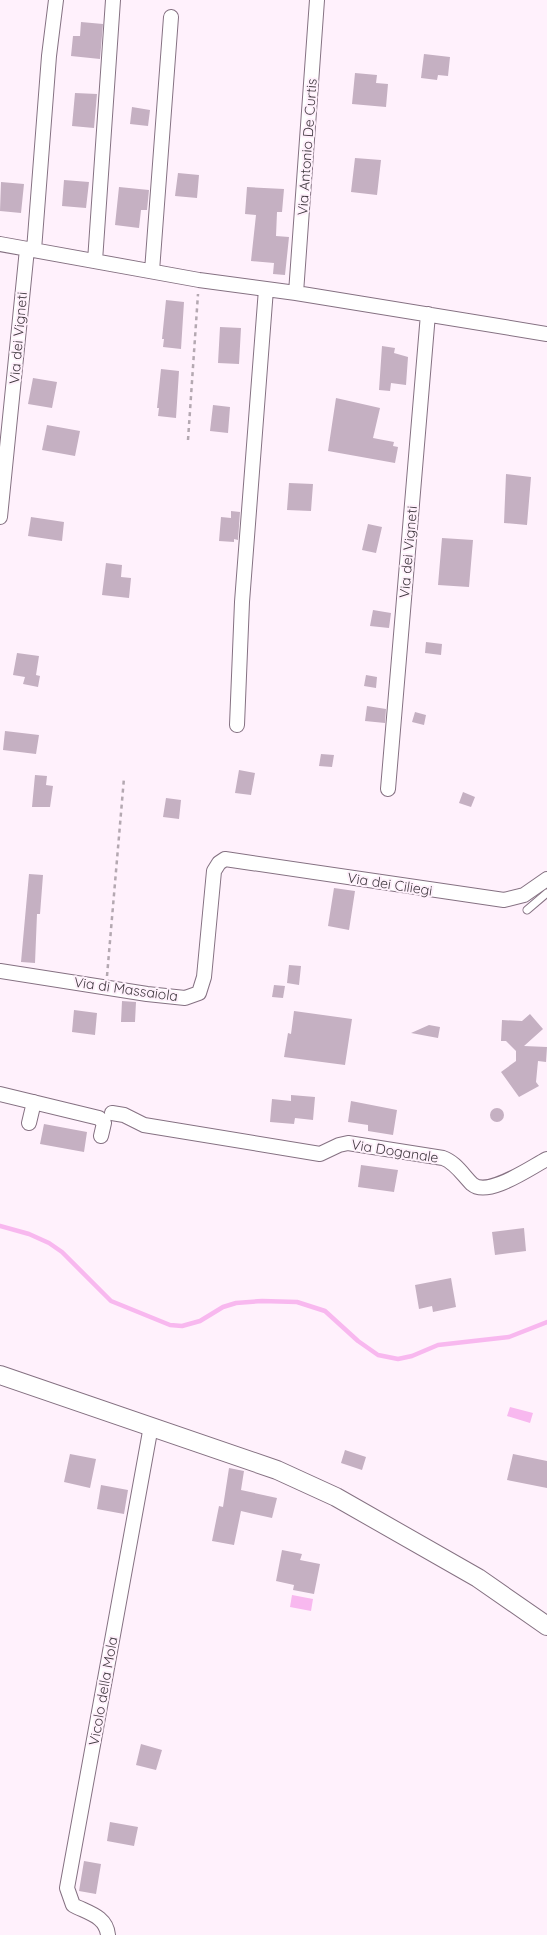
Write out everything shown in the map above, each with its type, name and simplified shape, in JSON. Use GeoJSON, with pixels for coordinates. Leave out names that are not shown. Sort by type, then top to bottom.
{"type":"FeatureCollection","features":[{"type":"Feature","properties":{"kind":"street","name":"Via dei Vigneti"},"geometry":{"type":"LineString","coordinates":[[0,517],[56,0]]}},
{"type":"Feature","properties":{"kind":"street"},"geometry":{"type":"LineString","coordinates":[[95,261],[113,0]]}},
{"type":"Feature","properties":{"kind":"street","name":"Via Antonio De Curtis"},"geometry":{"type":"LineString","coordinates":[[296,293],[317,0]]}},
{"type":"Feature","properties":{"kind":"street"},"geometry":{"type":"LineString","coordinates":[[152,271],[170,18]]}},
{"type":"Feature","properties":{"kind":"street"},"geometry":{"type":"LineString","coordinates":[[0,244],[199,280],[296,293],[547,334]]}},
{"type":"Feature","properties":{"kind":"street"},"geometry":{"type":"LineString","coordinates":[[237,725],[242,602],[266,289]]}},
{"type":"Feature","properties":{"kind":"street","name":"Via dei Vigneti"},"geometry":{"type":"LineString","coordinates":[[388,789],[428,314]]}},
{"type":"Feature","properties":{"kind":"street","name":"Via di Massaiola"},"geometry":{"type":"LineString","coordinates":[[0,971],[185,998],[199,993],[204,977],[214,871],[220,861],[227,859]]}},
{"type":"Feature","properties":{"kind":"street","name":"Via dei Ciliegi"},"geometry":{"type":"LineString","coordinates":[[227,859],[504,900],[524,895],[547,879]]}},
{"type":"Feature","properties":{"kind":"street"},"geometry":{"type":"LineString","coordinates":[[0,1094],[101,1119],[104,1123],[101,1136]]}},
{"type":"Feature","properties":{"kind":"street"},"geometry":{"type":"LineString","coordinates":[[29,1123],[34,1102]]}},
{"type":"Feature","properties":{"kind":"street","name":"Via Doganale"},"geometry":{"type":"LineString","coordinates":[[112,1113],[124,1115],[144,1125],[320,1154],[348,1143],[443,1158],[450,1161],[480,1189],[494,1186],[547,1159]]}},
{"type":"Feature","properties":{"kind":"street"},"geometry":{"type":"LineString","coordinates":[[0,1375],[277,1470],[336,1497],[478,1578],[547,1626]]}},
{"type":"Feature","properties":{"kind":"street","name":"Vicolo della Mola"},"geometry":{"type":"LineString","coordinates":[[108,1935],[106,1923],[73,1905],[67,1888],[151,1426]]}},
{"type":"Feature","properties":{"kind":"lane"},"geometry":{"type":"LineString","coordinates":[[527,910],[547,893]]}},
{"type":"Feature","properties":{"kind":"path"},"geometry":{"type":"LineString","coordinates":[[188,440],[199,280]]}},
{"type":"Feature","properties":{"kind":"path"},"geometry":{"type":"LineString","coordinates":[[106,987],[124,778]]}},
{"type":"Feature","properties":{"kind":"shaded area"},"geometry":{"type":"Polygon","coordinates":[[[510,1407],[533,1413],[530,1423],[507,1416],[510,1407]]]}},
{"type":"Feature","properties":{"kind":"shaded area"},"geometry":{"type":"Polygon","coordinates":[[[292,1595],[313,1599],[311,1611],[290,1607],[292,1595]]]}},
{"type":"Feature","properties":{"kind":"building"},"geometry":{"type":"Polygon","coordinates":[[[81,22],[103,24],[100,59],[71,56],[73,36],[80,36],[81,22]]]}},
{"type":"Feature","properties":{"kind":"building"},"geometry":{"type":"Polygon","coordinates":[[[424,54],[450,57],[448,76],[438,75],[437,80],[421,78],[424,54]]]}},
{"type":"Feature","properties":{"kind":"building"},"geometry":{"type":"Polygon","coordinates":[[[355,73],[377,75],[376,83],[388,84],[386,107],[352,104],[355,73]]]}},
{"type":"Feature","properties":{"kind":"building"},"geometry":{"type":"Polygon","coordinates":[[[75,93],[97,94],[94,128],[72,126],[75,93]]]}},
{"type":"Feature","properties":{"kind":"building"},"geometry":{"type":"Polygon","coordinates":[[[132,107],[150,110],[148,126],[130,124],[132,107]]]}},
{"type":"Feature","properties":{"kind":"building"},"geometry":{"type":"Polygon","coordinates":[[[355,158],[381,160],[377,195],[351,192],[355,158]]]}},
{"type":"Feature","properties":{"kind":"building"},"geometry":{"type":"Polygon","coordinates":[[[178,173],[199,175],[197,198],[175,196],[178,173]]]}},
{"type":"Feature","properties":{"kind":"building"},"geometry":{"type":"Polygon","coordinates":[[[64,180],[89,182],[86,208],[62,206],[64,180]]]}},
{"type":"Feature","properties":{"kind":"building"},"geometry":{"type":"Polygon","coordinates":[[[1,182],[24,184],[21,213],[0,211],[1,182]]]}},
{"type":"Feature","properties":{"kind":"building"},"geometry":{"type":"Polygon","coordinates":[[[119,187],[149,190],[147,210],[141,210],[139,228],[115,225],[119,187]]]}},
{"type":"Feature","properties":{"kind":"building"},"geometry":{"type":"Polygon","coordinates":[[[247,187],[284,189],[282,212],[277,212],[276,236],[289,237],[285,275],[273,274],[274,263],[251,261],[256,215],[245,214],[247,187]]]}},
{"type":"Feature","properties":{"kind":"building"},"geometry":{"type":"Polygon","coordinates":[[[166,300],[184,302],[181,349],[163,347],[164,339],[162,339],[166,300]]]}},
{"type":"Feature","properties":{"kind":"building"},"geometry":{"type":"Polygon","coordinates":[[[220,327],[241,328],[239,364],[218,363],[220,327]]]}},
{"type":"Feature","properties":{"kind":"building"},"geometry":{"type":"Polygon","coordinates":[[[382,346],[395,348],[394,353],[408,357],[406,385],[391,383],[390,391],[379,390],[382,346]]]}},
{"type":"Feature","properties":{"kind":"building"},"geometry":{"type":"Polygon","coordinates":[[[161,369],[179,371],[176,418],[158,416],[159,408],[157,408],[161,369]]]}},
{"type":"Feature","properties":{"kind":"building"},"geometry":{"type":"Polygon","coordinates":[[[33,378],[57,382],[52,408],[28,404],[33,378]]]}},
{"type":"Feature","properties":{"kind":"building"},"geometry":{"type":"Polygon","coordinates":[[[336,398],[380,408],[373,438],[394,442],[393,446],[398,447],[395,463],[328,451],[336,398]]]}},
{"type":"Feature","properties":{"kind":"building"},"geometry":{"type":"Polygon","coordinates":[[[213,405],[230,407],[228,433],[210,431],[213,405]]]}},
{"type":"Feature","properties":{"kind":"building"},"geometry":{"type":"Polygon","coordinates":[[[47,425],[80,431],[75,456],[42,450],[47,425]]]}},
{"type":"Feature","properties":{"kind":"building"},"geometry":{"type":"Polygon","coordinates":[[[506,474],[531,477],[527,525],[504,523],[506,474]]]}},
{"type":"Feature","properties":{"kind":"building"},"geometry":{"type":"Polygon","coordinates":[[[289,483],[313,484],[311,511],[287,510],[289,483]]]}},
{"type":"Feature","properties":{"kind":"building"},"geometry":{"type":"Polygon","coordinates":[[[231,511],[240,512],[238,540],[234,539],[234,542],[219,541],[221,517],[231,518],[231,511]]]}},
{"type":"Feature","properties":{"kind":"building"},"geometry":{"type":"Polygon","coordinates":[[[31,517],[64,522],[62,541],[28,536],[31,517]]]}},
{"type":"Feature","properties":{"kind":"building"},"geometry":{"type":"Polygon","coordinates":[[[368,524],[382,527],[376,553],[362,550],[368,524]]]}},
{"type":"Feature","properties":{"kind":"building"},"geometry":{"type":"Polygon","coordinates":[[[442,538],[473,540],[469,587],[438,585],[442,538]]]}},
{"type":"Feature","properties":{"kind":"building"},"geometry":{"type":"Polygon","coordinates":[[[106,563],[122,565],[121,577],[131,578],[129,598],[102,595],[106,563]]]}},
{"type":"Feature","properties":{"kind":"building"},"geometry":{"type":"Polygon","coordinates":[[[373,610],[391,613],[389,628],[370,626],[373,610]]]}},
{"type":"Feature","properties":{"kind":"building"},"geometry":{"type":"Polygon","coordinates":[[[426,642],[442,644],[441,655],[425,653],[426,642]]]}},
{"type":"Feature","properties":{"kind":"building"},"geometry":{"type":"Polygon","coordinates":[[[17,653],[39,656],[36,675],[40,676],[38,687],[23,684],[25,677],[13,675],[17,653]]]}},
{"type":"Feature","properties":{"kind":"building"},"geometry":{"type":"Polygon","coordinates":[[[366,675],[377,677],[376,688],[364,686],[366,675]]]}},
{"type":"Feature","properties":{"kind":"building"},"geometry":{"type":"Polygon","coordinates":[[[367,706],[386,709],[385,723],[365,721],[367,706]]]}},
{"type":"Feature","properties":{"kind":"building"},"geometry":{"type":"Polygon","coordinates":[[[415,712],[426,715],[424,725],[412,722],[415,712]]]}},
{"type":"Feature","properties":{"kind":"building"},"geometry":{"type":"Polygon","coordinates":[[[5,731],[39,735],[36,754],[3,750],[5,731]]]}},
{"type":"Feature","properties":{"kind":"building"},"geometry":{"type":"Polygon","coordinates":[[[321,754],[334,755],[332,767],[319,766],[321,754]]]}},
{"type":"Feature","properties":{"kind":"building"},"geometry":{"type":"Polygon","coordinates":[[[239,770],[255,773],[251,795],[235,793],[239,770]]]}},
{"type":"Feature","properties":{"kind":"building"},"geometry":{"type":"Polygon","coordinates":[[[35,775],[47,776],[46,785],[53,786],[50,807],[32,807],[35,775]]]}},
{"type":"Feature","properties":{"kind":"building"},"geometry":{"type":"Polygon","coordinates":[[[463,792],[475,797],[471,807],[459,803],[463,792]]]}},
{"type":"Feature","properties":{"kind":"building"},"geometry":{"type":"Polygon","coordinates":[[[166,798],[181,800],[179,819],[163,817],[166,798]]]}},
{"type":"Feature","properties":{"kind":"building"},"geometry":{"type":"Polygon","coordinates":[[[29,874],[43,875],[40,914],[37,914],[35,963],[21,962],[29,874]]]}},
{"type":"Feature","properties":{"kind":"building"},"geometry":{"type":"Polygon","coordinates":[[[334,888],[355,891],[349,930],[328,926],[334,888]]]}},
{"type":"Feature","properties":{"kind":"building"},"geometry":{"type":"Polygon","coordinates":[[[289,965],[301,966],[299,985],[287,983],[289,965]]]}},
{"type":"Feature","properties":{"kind":"building"},"geometry":{"type":"Polygon","coordinates":[[[274,985],[285,986],[283,998],[272,997],[274,985]]]}},
{"type":"Feature","properties":{"kind":"building"},"geometry":{"type":"Polygon","coordinates":[[[122,1001],[136,1002],[135,1022],[121,1022],[122,1001]]]}},
{"type":"Feature","properties":{"kind":"building"},"geometry":{"type":"Polygon","coordinates":[[[74,1010],[97,1013],[95,1035],[72,1032],[74,1010]]]}},
{"type":"Feature","properties":{"kind":"building"},"geometry":{"type":"Polygon","coordinates":[[[294,1011],[352,1019],[345,1065],[284,1057],[288,1033],[291,1034],[294,1011]]]}},
{"type":"Feature","properties":{"kind":"building"},"geometry":{"type":"Polygon","coordinates":[[[530,1014],[543,1029],[524,1046],[547,1047],[546,1062],[538,1061],[536,1082],[539,1086],[519,1097],[501,1072],[516,1061],[516,1051],[506,1041],[501,1041],[502,1020],[522,1021],[530,1014]]]}},
{"type":"Feature","properties":{"kind":"building"},"geometry":{"type":"Polygon","coordinates":[[[429,1025],[440,1027],[438,1038],[411,1033],[429,1025]]]}},
{"type":"Feature","properties":{"kind":"building"},"geometry":{"type":"Polygon","coordinates":[[[291,1095],[315,1097],[313,1120],[295,1118],[294,1124],[270,1122],[272,1099],[291,1101],[291,1095]]]}},
{"type":"Feature","properties":{"kind":"building"},"geometry":{"type":"Polygon","coordinates":[[[351,1101],[397,1110],[393,1135],[368,1131],[368,1125],[348,1122],[351,1101]]]}},
{"type":"Feature","properties":{"kind":"building"},"geometry":{"type":"Polygon","coordinates":[[[494,1108],[500,1108],[504,1115],[500,1122],[494,1122],[490,1118],[490,1112],[494,1108]]]}},
{"type":"Feature","properties":{"kind":"building"},"geometry":{"type":"Polygon","coordinates":[[[44,1124],[87,1132],[84,1152],[40,1144],[44,1124]]]}},
{"type":"Feature","properties":{"kind":"building"},"geometry":{"type":"Polygon","coordinates":[[[361,1165],[398,1170],[394,1192],[358,1187],[361,1165]]]}},
{"type":"Feature","properties":{"kind":"building"},"geometry":{"type":"Polygon","coordinates":[[[524,1228],[526,1251],[495,1255],[492,1232],[524,1228]]]}},
{"type":"Feature","properties":{"kind":"building"},"geometry":{"type":"Polygon","coordinates":[[[451,1278],[456,1307],[433,1312],[432,1306],[419,1309],[415,1285],[451,1278]]]}},
{"type":"Feature","properties":{"kind":"building"},"geometry":{"type":"Polygon","coordinates":[[[345,1450],[366,1457],[362,1470],[341,1463],[345,1450]]]}},
{"type":"Feature","properties":{"kind":"building"},"geometry":{"type":"Polygon","coordinates":[[[70,1454],[96,1459],[90,1488],[64,1482],[70,1454]]]}},
{"type":"Feature","properties":{"kind":"building"},"geometry":{"type":"Polygon","coordinates":[[[513,1454],[547,1461],[547,1488],[507,1480],[513,1454]]]}},
{"type":"Feature","properties":{"kind":"building"},"geometry":{"type":"Polygon","coordinates":[[[229,1468],[244,1471],[241,1490],[277,1498],[272,1518],[241,1511],[234,1545],[212,1541],[219,1506],[223,1507],[229,1468]]]}},
{"type":"Feature","properties":{"kind":"building"},"geometry":{"type":"Polygon","coordinates":[[[101,1485],[128,1490],[124,1514],[97,1509],[101,1485]]]}},
{"type":"Feature","properties":{"kind":"building"},"geometry":{"type":"Polygon","coordinates":[[[282,1550],[302,1554],[300,1560],[320,1564],[314,1594],[293,1590],[294,1585],[276,1581],[282,1550]]]}},
{"type":"Feature","properties":{"kind":"building"},"geometry":{"type":"Polygon","coordinates":[[[141,1744],[162,1750],[156,1770],[136,1765],[141,1744]]]}},
{"type":"Feature","properties":{"kind":"building"},"geometry":{"type":"Polygon","coordinates":[[[110,1822],[138,1827],[134,1846],[107,1841],[110,1822]]]}},
{"type":"Feature","properties":{"kind":"building"},"geometry":{"type":"Polygon","coordinates":[[[84,1861],[101,1864],[96,1894],[79,1891],[84,1861]]]}},
{"type":"Feature","properties":{"kind":"waterway"},"geometry":{"type":"LineString","coordinates":[[0,1226],[29,1234],[49,1243],[62,1252],[111,1301],[170,1325],[182,1326],[200,1321],[223,1307],[236,1303],[262,1301],[297,1302],[325,1311],[358,1341],[378,1355],[398,1359],[412,1356],[438,1345],[509,1337],[547,1322]]}}]}
